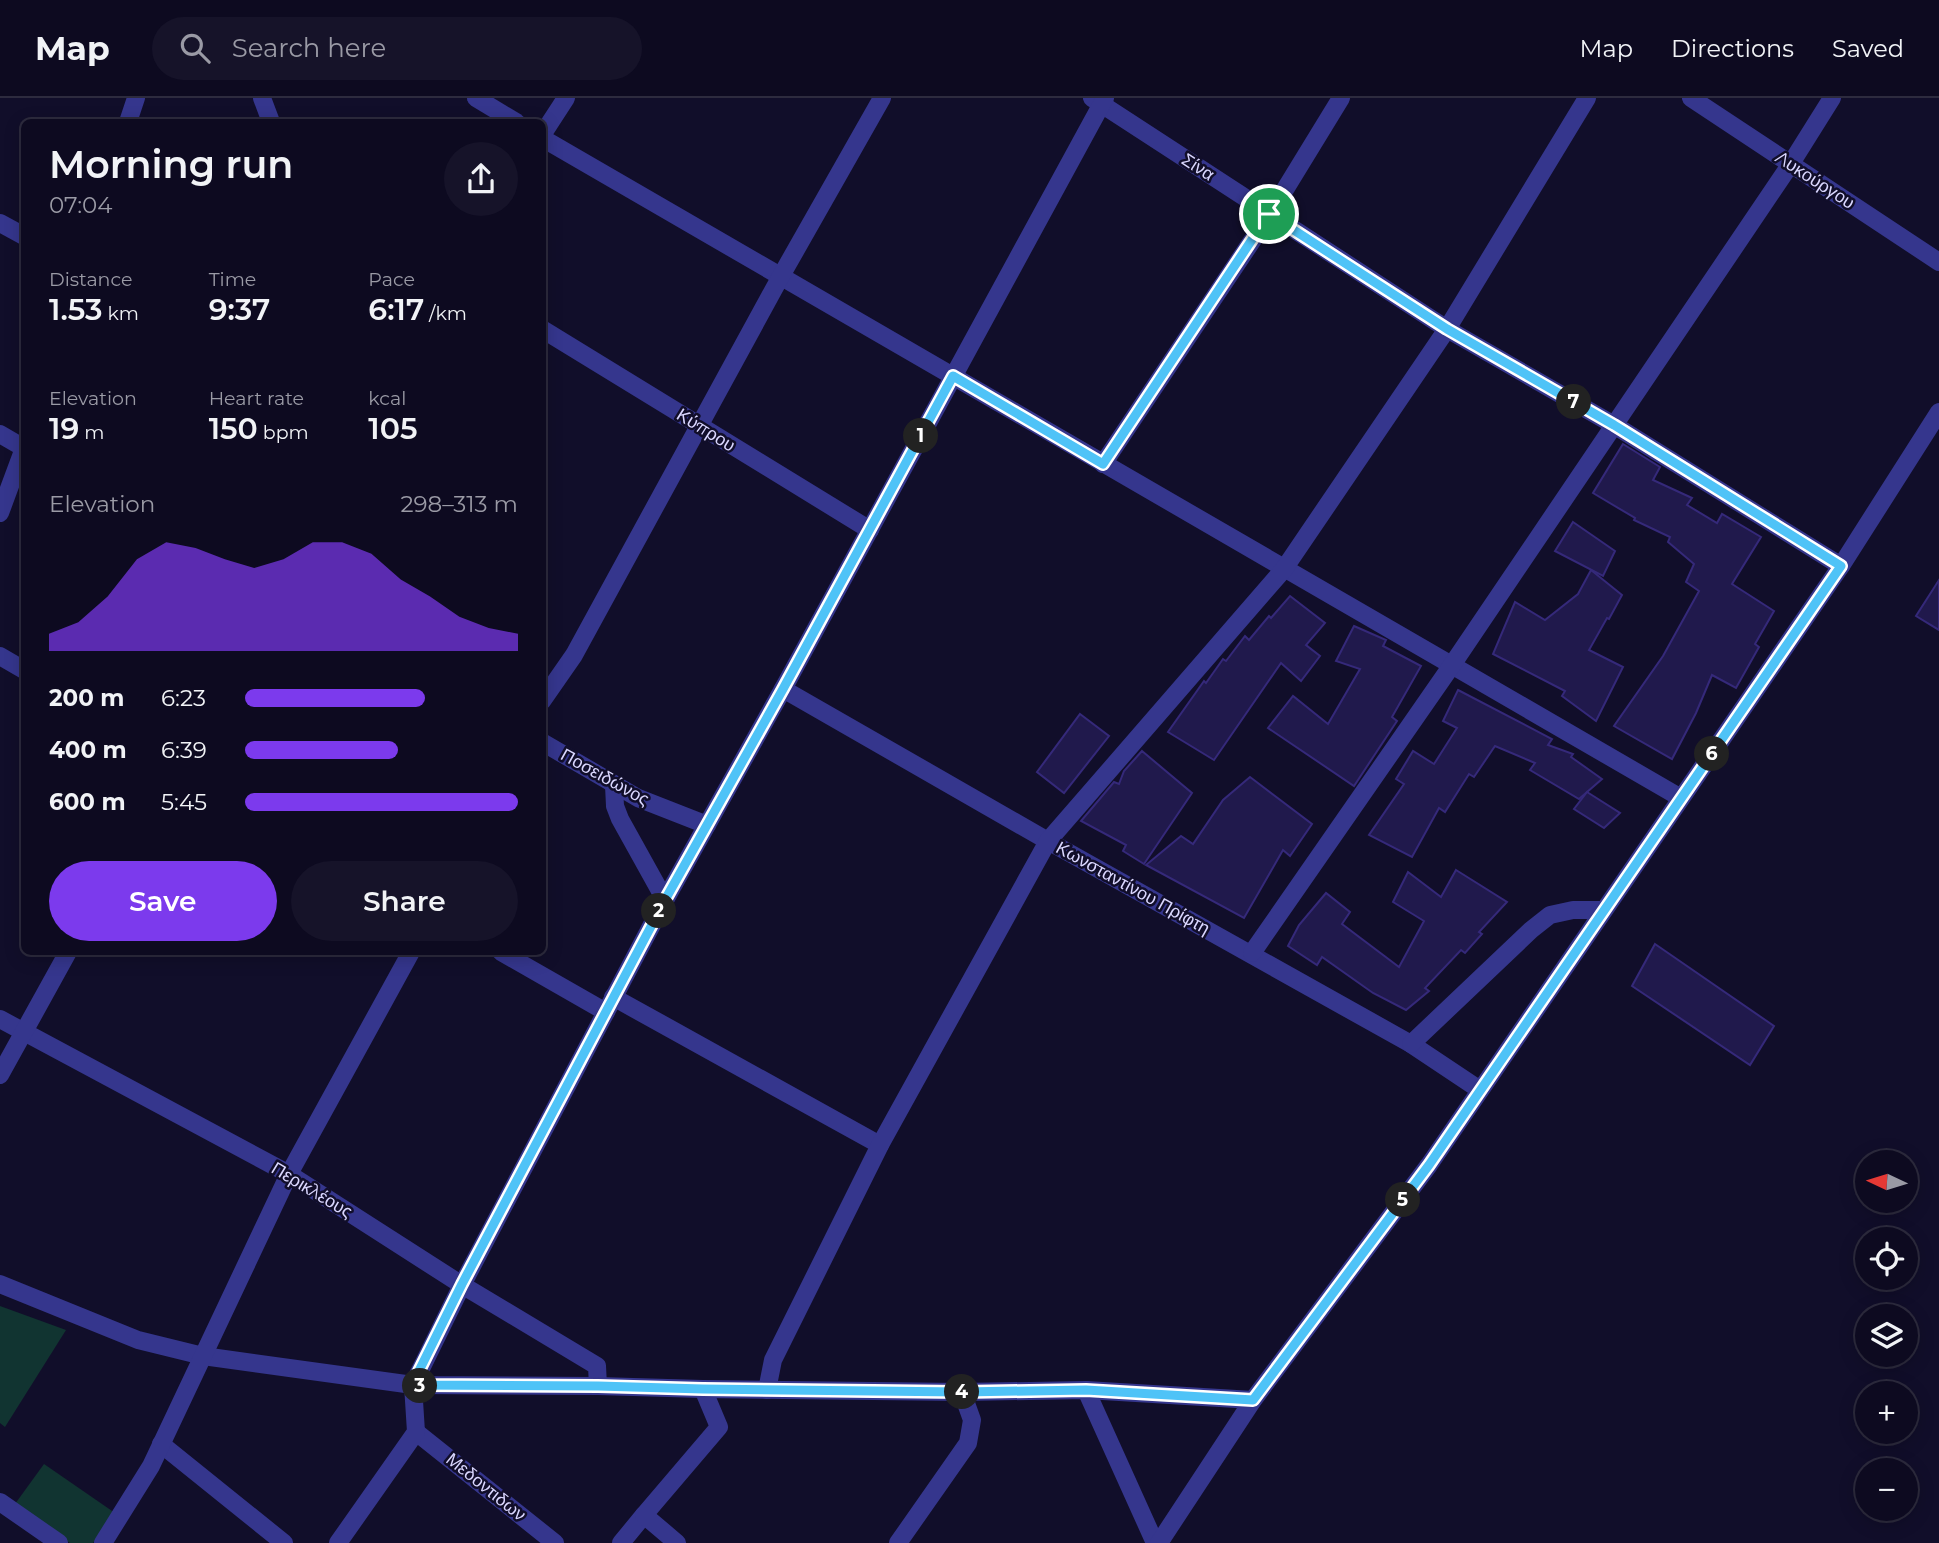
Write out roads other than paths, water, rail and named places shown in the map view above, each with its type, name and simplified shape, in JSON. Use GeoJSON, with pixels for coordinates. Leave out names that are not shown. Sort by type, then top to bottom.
{"type":"FeatureCollection","features":[{"type":"Feature","properties":{"kind":"street"},"geometry":{"type":"LineString","coordinates":[[129,119],[136,98]]}},
{"type":"Feature","properties":{"kind":"street"},"geometry":{"type":"LineString","coordinates":[[262,98],[270,119]]}},
{"type":"Feature","properties":{"kind":"street"},"geometry":{"type":"LineString","coordinates":[[476,98],[511,119]]}},
{"type":"Feature","properties":{"kind":"street"},"geometry":{"type":"LineString","coordinates":[[546,130],[566,98]]}},
{"type":"Feature","properties":{"kind":"street"},"geometry":{"type":"LineString","coordinates":[[546,690],[574,655],[780,276],[882,98]]}},
{"type":"Feature","properties":{"kind":"street"},"geometry":{"type":"LineString","coordinates":[[1103,464],[1269,214],[1341,98]]}},
{"type":"Feature","properties":{"kind":"street"},"geometry":{"type":"LineString","coordinates":[[766,1390],[773,1360],[880,1145],[1048,841],[1284,569],[1447,329],[1587,98]]}},
{"type":"Feature","properties":{"kind":"street","name":"Λυκούργου"},"geometry":{"type":"LineString","coordinates":[[1690,98],[1939,262]]}},
{"type":"Feature","properties":{"kind":"street"},"geometry":{"type":"LineString","coordinates":[[1252,953],[1452,665],[1832,98]]}},
{"type":"Feature","properties":{"kind":"street"},"geometry":{"type":"LineString","coordinates":[[338,1543],[416,1432],[412,1385],[462,1284],[665,900],[870,530],[1100,100]]}},
{"type":"Feature","properties":{"kind":"street","name":"Σίνα"},"geometry":{"type":"LineString","coordinates":[[1100,100],[1447,329],[1614,425],[1841,566]]}},
{"type":"Feature","properties":{"kind":"street"},"geometry":{"type":"LineString","coordinates":[[546,138],[1681,798]]}},
{"type":"Feature","properties":{"kind":"street"},"geometry":{"type":"LineString","coordinates":[[0,223],[21,234]]}},
{"type":"Feature","properties":{"kind":"street","name":"Κύπρου"},"geometry":{"type":"LineString","coordinates":[[546,331],[870,530]]}},
{"type":"Feature","properties":{"kind":"street"},"geometry":{"type":"LineString","coordinates":[[1157,1543],[1253,1400],[1429,1165],[1841,566],[1939,412]]}},
{"type":"Feature","properties":{"kind":"street"},"geometry":{"type":"LineString","coordinates":[[0,434],[21,446]]}},
{"type":"Feature","properties":{"kind":"street"},"geometry":{"type":"LineString","coordinates":[[0,513],[21,456]]}},
{"type":"Feature","properties":{"kind":"street"},"geometry":{"type":"LineString","coordinates":[[0,656],[21,668]]}},
{"type":"Feature","properties":{"kind":"street","name":"Κωνσταντίνου Πρίφτη"},"geometry":{"type":"LineString","coordinates":[[783,689],[1411,1044],[1480,1090]]}},
{"type":"Feature","properties":{"kind":"street","name":"Ποσειδώνος"},"geometry":{"type":"LineString","coordinates":[[546,743],[638,798],[708,825]]}},
{"type":"Feature","properties":{"kind":"street"},"geometry":{"type":"LineString","coordinates":[[614,785],[615,806],[620,819],[665,900]]}},
{"type":"Feature","properties":{"kind":"street"},"geometry":{"type":"LineString","coordinates":[[1411,1044],[1550,915],[1573,909],[1604,910]]}},
{"type":"Feature","properties":{"kind":"street"},"geometry":{"type":"LineString","coordinates":[[0,1075],[66,955]]}},
{"type":"Feature","properties":{"kind":"street"},"geometry":{"type":"LineString","coordinates":[[103,1543],[151,1466],[289,1174],[409,955]]}},
{"type":"Feature","properties":{"kind":"street"},"geometry":{"type":"LineString","coordinates":[[507,955],[880,1145]]}},
{"type":"Feature","properties":{"kind":"street","name":"Περικλέους"},"geometry":{"type":"LineString","coordinates":[[0,1019],[289,1174],[597,1366],[598,1386]]}},
{"type":"Feature","properties":{"kind":"street"},"geometry":{"type":"LineString","coordinates":[[0,1284],[138,1340],[203,1356],[412,1385],[962,1392],[1086,1390],[1253,1400]]}},
{"type":"Feature","properties":{"kind":"street"},"geometry":{"type":"LineString","coordinates":[[621,1543],[719,1427],[703,1389]]}},
{"type":"Feature","properties":{"kind":"street"},"geometry":{"type":"LineString","coordinates":[[1086,1390],[1157,1543]]}},
{"type":"Feature","properties":{"kind":"street"},"geometry":{"type":"LineString","coordinates":[[898,1543],[968,1443],[972,1420],[962,1392]]}},
{"type":"Feature","properties":{"kind":"street","name":"Μεδοντιδων"},"geometry":{"type":"LineString","coordinates":[[416,1432],[555,1543]]}},
{"type":"Feature","properties":{"kind":"street"},"geometry":{"type":"LineString","coordinates":[[161,1444],[284,1543]]}},
{"type":"Feature","properties":{"kind":"street"},"geometry":{"type":"LineString","coordinates":[[0,1502],[59,1543]]}},
{"type":"Feature","properties":{"kind":"street"},"geometry":{"type":"LineString","coordinates":[[644,1515],[677,1543]]}}]}
